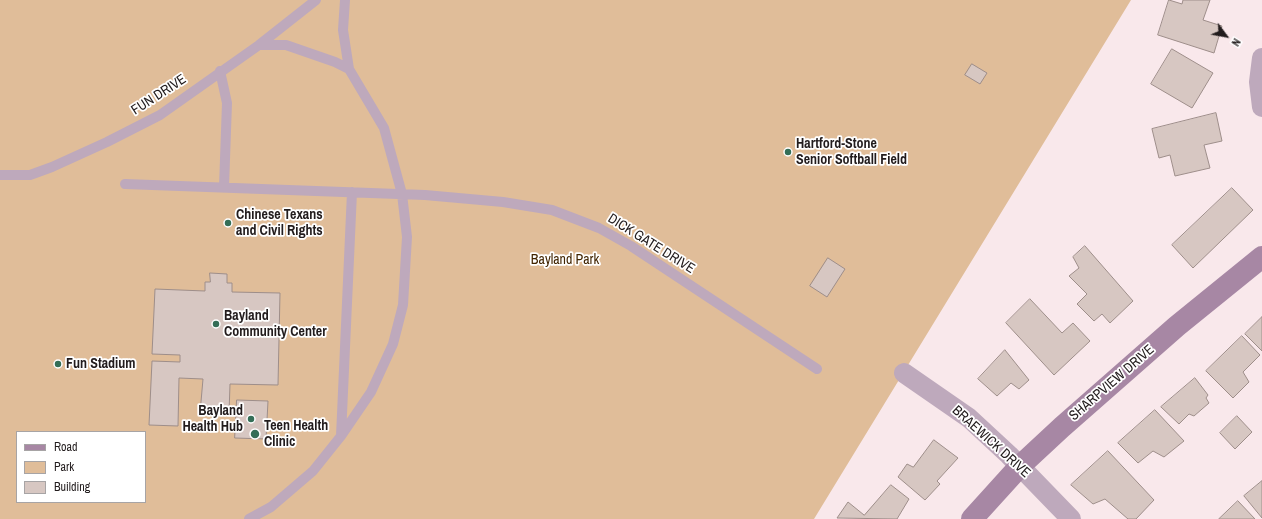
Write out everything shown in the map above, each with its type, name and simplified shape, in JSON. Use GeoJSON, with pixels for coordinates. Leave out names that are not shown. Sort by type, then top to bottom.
{"type":"FeatureCollection","features":[{"type":"Feature","properties":{"kind":"street"},"geometry":{"type":"LineString","coordinates":[[1262,58],[1259,82],[1262,106]]}},
{"type":"Feature","properties":{"kind":"street","name":"SHARPVIEW DRIVE"},"geometry":{"type":"LineString","coordinates":[[972,519],[1020,466],[1062,427],[1172,331],[1262,257]]}},
{"type":"Feature","properties":{"kind":"street","name":"BRAEWICK DRIVE"},"geometry":{"type":"LineString","coordinates":[[904,373],[969,418],[1020,466],[1071,519]]}},
{"type":"Feature","properties":{"kind":"lane","name":"FUN DRIVE"},"geometry":{"type":"LineString","coordinates":[[0,175],[30,175],[52,168],[160,115],[220,71],[259,45],[316,0]]}},
{"type":"Feature","properties":{"kind":"lane"},"geometry":{"type":"LineString","coordinates":[[249,519],[271,507],[313,472],[341,436],[371,392],[393,344],[403,305],[407,237],[402,194],[384,128],[349,69],[344,30],[345,0]]}},
{"type":"Feature","properties":{"kind":"lane"},"geometry":{"type":"LineString","coordinates":[[259,45],[286,45],[335,62],[349,69]]}},
{"type":"Feature","properties":{"kind":"lane"},"geometry":{"type":"LineString","coordinates":[[220,71],[227,103],[224,187]]}},
{"type":"Feature","properties":{"kind":"lane","name":"DICK GATE DRIVE"},"geometry":{"type":"LineString","coordinates":[[125,184],[425,195],[503,202],[552,210],[598,228],[631,246],[817,369]]}},
{"type":"Feature","properties":{"kind":"lane"},"geometry":{"type":"LineString","coordinates":[[341,436],[352,192]]}},
{"type":"Feature","properties":{"kind":"green space","name":"Bayland Park"},"geometry":{"type":"Polygon","coordinates":[[[0,0],[1131,0],[814,519],[0,519],[0,0]]]}},
{"type":"Feature","properties":{"kind":"building"},"geometry":{"type":"Polygon","coordinates":[[[1169,0],[1182,4],[1183,0],[1210,0],[1203,20],[1222,26],[1214,53],[1158,35],[1169,0]]]}},
{"type":"Feature","properties":{"kind":"building"},"geometry":{"type":"Polygon","coordinates":[[[1172,49],[1213,73],[1192,108],[1151,84],[1172,49]]]}},
{"type":"Feature","properties":{"kind":"building"},"geometry":{"type":"Polygon","coordinates":[[[972,64],[987,73],[980,84],[965,75],[972,64]]]}},
{"type":"Feature","properties":{"kind":"building"},"geometry":{"type":"Polygon","coordinates":[[[1216,113],[1222,141],[1204,145],[1210,168],[1175,176],[1170,155],[1159,158],[1152,129],[1216,113]]]}},
{"type":"Feature","properties":{"kind":"building"},"geometry":{"type":"Polygon","coordinates":[[[1232,188],[1253,210],[1193,268],[1172,245],[1232,188]]]}},
{"type":"Feature","properties":{"kind":"building"},"geometry":{"type":"Polygon","coordinates":[[[1085,246],[1133,301],[1110,323],[1102,314],[1094,321],[1077,304],[1087,294],[1069,276],[1079,268],[1073,257],[1085,246]]]}},
{"type":"Feature","properties":{"kind":"building"},"geometry":{"type":"Polygon","coordinates":[[[828,258],[845,269],[827,297],[810,286],[828,258]]]}},
{"type":"Feature","properties":{"kind":"building","name":"Bayland Community Center"},"geometry":{"type":"Polygon","coordinates":[[[210,273],[227,274],[227,283],[232,283],[232,292],[280,293],[278,385],[230,384],[229,414],[200,413],[203,379],[179,378],[178,426],[149,425],[152,361],[180,362],[180,355],[152,354],[155,289],[205,291],[205,282],[210,282],[210,273]]]}},
{"type":"Feature","properties":{"kind":"building"},"geometry":{"type":"Polygon","coordinates":[[[1030,299],[1062,333],[1073,323],[1090,341],[1054,375],[1006,323],[1030,299]]]}},
{"type":"Feature","properties":{"kind":"building"},"geometry":{"type":"Polygon","coordinates":[[[1262,317],[1262,351],[1245,334],[1262,317]]]}},
{"type":"Feature","properties":{"kind":"building"},"geometry":{"type":"Polygon","coordinates":[[[1242,336],[1260,355],[1243,372],[1249,382],[1233,398],[1206,371],[1242,336]]]}},
{"type":"Feature","properties":{"kind":"building"},"geometry":{"type":"Polygon","coordinates":[[[1005,350],[1029,380],[1019,389],[1011,383],[997,396],[978,379],[1005,350]]]}},
{"type":"Feature","properties":{"kind":"building"},"geometry":{"type":"Polygon","coordinates":[[[1195,378],[1208,395],[1206,398],[1209,403],[1194,416],[1189,414],[1179,424],[1161,407],[1195,378]]]}},
{"type":"Feature","properties":{"kind":"building","name":"Bayland Health Hub"},"geometry":{"type":"Polygon","coordinates":[[[237,400],[268,401],[266,439],[235,438],[237,400]]]}},
{"type":"Feature","properties":{"kind":"building"},"geometry":{"type":"Polygon","coordinates":[[[1155,410],[1184,441],[1164,457],[1153,451],[1138,463],[1118,443],[1155,410]]]}},
{"type":"Feature","properties":{"kind":"building"},"geometry":{"type":"Polygon","coordinates":[[[1237,416],[1252,432],[1235,449],[1220,433],[1237,416]]]}},
{"type":"Feature","properties":{"kind":"building"},"geometry":{"type":"Polygon","coordinates":[[[934,440],[958,458],[937,481],[940,484],[925,500],[898,477],[907,464],[913,467],[934,440]]]}},
{"type":"Feature","properties":{"kind":"building"},"geometry":{"type":"Polygon","coordinates":[[[1108,451],[1154,500],[1136,519],[1128,519],[1105,499],[1093,504],[1071,485],[1108,451]]]}},
{"type":"Feature","properties":{"kind":"building"},"geometry":{"type":"Polygon","coordinates":[[[1262,481],[1262,518],[1244,496],[1262,481]]]}},
{"type":"Feature","properties":{"kind":"building"},"geometry":{"type":"Polygon","coordinates":[[[891,485],[909,499],[897,519],[837,518],[848,502],[864,515],[891,485]]]}},
{"type":"Feature","properties":{"kind":"building"},"geometry":{"type":"Polygon","coordinates":[[[1238,501],[1255,519],[1219,519],[1238,501]]]}},
{"type":"Feature","properties":{"kind":"place","name":"Hartford-Stone Senior Softball Field"},"geometry":{"type":"Point","coordinates":[788,152]}},
{"type":"Feature","properties":{"kind":"place","name":"Chinese Texans and Civil Rights"},"geometry":{"type":"Point","coordinates":[228,223]}},
{"type":"Feature","properties":{"kind":"place","name":"Bayland Community Center"},"geometry":{"type":"Point","coordinates":[216,324]}},
{"type":"Feature","properties":{"kind":"place","name":"Fun Stadium"},"geometry":{"type":"Point","coordinates":[58,364]}},
{"type":"Feature","properties":{"kind":"place","name":"Bayland Health Hub"},"geometry":{"type":"Point","coordinates":[251,419]}},
{"type":"Feature","properties":{"kind":"place","name":"Teen Health Clinic"},"geometry":{"type":"Point","coordinates":[255,434]}}]}
